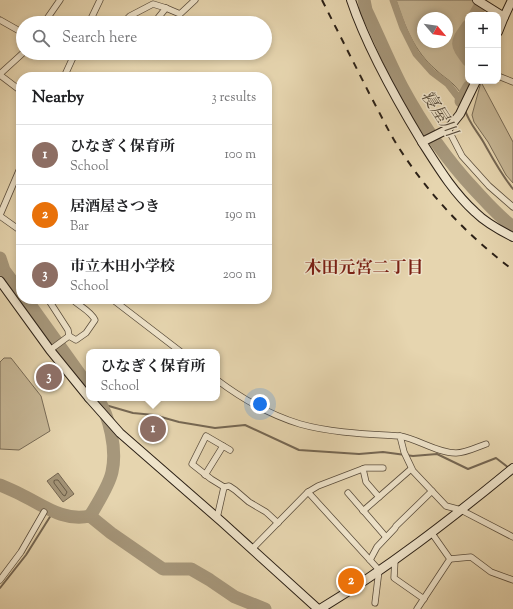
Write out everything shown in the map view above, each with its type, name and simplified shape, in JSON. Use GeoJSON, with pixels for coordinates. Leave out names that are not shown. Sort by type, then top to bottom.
{"type":"FeatureCollection","features":[{"type":"Feature","properties":{"kind":"street"},"geometry":{"type":"LineString","coordinates":[[49,16],[60,0]]}},
{"type":"Feature","properties":{"kind":"street"},"geometry":{"type":"LineString","coordinates":[[92,16],[100,0]]}},
{"type":"Feature","properties":{"kind":"street"},"geometry":{"type":"LineString","coordinates":[[130,16],[153,4],[180,14],[194,0]]}},
{"type":"Feature","properties":{"kind":"street"},"geometry":{"type":"LineString","coordinates":[[352,0],[356,13],[378,63],[404,113],[446,180],[470,207],[496,229],[513,237]]}},
{"type":"Feature","properties":{"kind":"street"},"geometry":{"type":"LineString","coordinates":[[477,0],[504,17]]}},
{"type":"Feature","properties":{"kind":"street"},"geometry":{"type":"LineString","coordinates":[[501,24],[512,0]]}},
{"type":"Feature","properties":{"kind":"street"},"geometry":{"type":"LineString","coordinates":[[160,16],[166,8]]}},
{"type":"Feature","properties":{"kind":"street"},"geometry":{"type":"LineString","coordinates":[[0,20],[16,29]]}},
{"type":"Feature","properties":{"kind":"street"},"geometry":{"type":"LineString","coordinates":[[16,59],[0,74],[16,87]]}},
{"type":"Feature","properties":{"kind":"street"},"geometry":{"type":"LineString","coordinates":[[66,72],[72,60]]}},
{"type":"Feature","properties":{"kind":"street"},"geometry":{"type":"LineString","coordinates":[[501,77],[513,82]]}},
{"type":"Feature","properties":{"kind":"street"},"geometry":{"type":"LineString","coordinates":[[422,142],[448,129],[460,114],[474,84]]}},
{"type":"Feature","properties":{"kind":"street"},"geometry":{"type":"LineString","coordinates":[[448,129],[462,156],[489,186],[513,207]]}},
{"type":"Feature","properties":{"kind":"street"},"geometry":{"type":"LineString","coordinates":[[16,179],[0,215],[16,227]]}},
{"type":"Feature","properties":{"kind":"street"},"geometry":{"type":"LineString","coordinates":[[0,280],[16,302]]}},
{"type":"Feature","properties":{"kind":"street"},"geometry":{"type":"LineString","coordinates":[[17,304],[50,350],[86,394]]}},
{"type":"Feature","properties":{"kind":"street"},"geometry":{"type":"LineString","coordinates":[[51,304],[68,330],[69,336]]}},
{"type":"Feature","properties":{"kind":"street"},"geometry":{"type":"LineString","coordinates":[[69,336],[76,340],[86,333],[95,320],[91,313],[77,304]]}},
{"type":"Feature","properties":{"kind":"street"},"geometry":{"type":"LineString","coordinates":[[119,304],[177,349]]}},
{"type":"Feature","properties":{"kind":"street"},"geometry":{"type":"LineString","coordinates":[[50,350],[69,336]]}},
{"type":"Feature","properties":{"kind":"street"},"geometry":{"type":"LineString","coordinates":[[220,382],[235,393],[269,412],[300,424],[340,431],[400,436],[434,448],[456,453],[486,444]]}},
{"type":"Feature","properties":{"kind":"street"},"geometry":{"type":"LineString","coordinates":[[92,401],[120,433],[319,609],[360,584],[395,559],[461,510],[511,470]]}},
{"type":"Feature","properties":{"kind":"street"},"geometry":{"type":"LineString","coordinates":[[230,450],[206,436],[192,464],[205,475],[224,487],[229,486],[235,490],[278,523]]}},
{"type":"Feature","properties":{"kind":"street"},"geometry":{"type":"LineString","coordinates":[[400,436],[405,455],[411,469],[446,506],[461,510],[513,537]]}},
{"type":"Feature","properties":{"kind":"street"},"geometry":{"type":"LineString","coordinates":[[205,475],[223,446]]}},
{"type":"Feature","properties":{"kind":"street"},"geometry":{"type":"LineString","coordinates":[[252,549],[308,492],[318,486],[363,468],[383,468]]}},
{"type":"Feature","properties":{"kind":"street"},"geometry":{"type":"LineString","coordinates":[[363,468],[366,482],[379,497]]}},
{"type":"Feature","properties":{"kind":"street"},"geometry":{"type":"LineString","coordinates":[[363,511],[411,469]]}},
{"type":"Feature","properties":{"kind":"street"},"geometry":{"type":"LineString","coordinates":[[217,518],[224,487]]}},
{"type":"Feature","properties":{"kind":"street"},"geometry":{"type":"LineString","coordinates":[[370,560],[377,547],[432,491]]}},
{"type":"Feature","properties":{"kind":"street"},"geometry":{"type":"LineString","coordinates":[[308,492],[379,570],[375,603]]}},
{"type":"Feature","properties":{"kind":"street"},"geometry":{"type":"LineString","coordinates":[[348,493],[386,537]]}},
{"type":"Feature","properties":{"kind":"street"},"geometry":{"type":"LineString","coordinates":[[0,580],[21,552],[44,512]]}},
{"type":"Feature","properties":{"kind":"street"},"geometry":{"type":"LineString","coordinates":[[431,532],[450,559]]}},
{"type":"Feature","properties":{"kind":"street"},"geometry":{"type":"LineString","coordinates":[[450,559],[471,557],[491,572],[513,580]]}},
{"type":"Feature","properties":{"kind":"street"},"geometry":{"type":"LineString","coordinates":[[395,559],[394,578],[424,599]]}},
{"type":"Feature","properties":{"kind":"street"},"geometry":{"type":"LineString","coordinates":[[418,609],[450,559]]}},
{"type":"Feature","properties":{"kind":"shaded area"},"geometry":{"type":"Polygon","coordinates":[[[396,0],[473,0],[478,7],[476,12],[465,12],[465,30],[458,41],[458,49],[465,57],[465,84],[469,84],[463,96],[453,84],[428,63],[416,47],[407,29],[396,0]]]}},
{"type":"Feature","properties":{"kind":"shaded area"},"geometry":{"type":"Polygon","coordinates":[[[480,84],[482,84],[513,142],[513,183],[506,175],[488,142],[474,122],[472,115],[480,84]]]}},
{"type":"Feature","properties":{"kind":"shaded area"},"geometry":{"type":"Polygon","coordinates":[[[4,358],[11,358],[41,396],[50,431],[19,450],[0,449],[0,362],[4,358]]]}},
{"type":"Feature","properties":{"kind":"water"},"geometry":{"type":"Polygon","coordinates":[[[58,473],[74,494],[63,502],[47,481],[58,473]]]}},
{"type":"Feature","properties":{"kind":"waterway","name":"寝屋川"},"geometry":{"type":"LineString","coordinates":[[364,0],[366,10],[397,78],[426,127],[463,177],[492,209],[513,227]]}},
{"type":"Feature","properties":{"kind":"waterway"},"geometry":{"type":"LineString","coordinates":[[393,0],[403,28],[416,54],[432,72],[448,84],[461,101]]}},
{"type":"Feature","properties":{"kind":"waterway"},"geometry":{"type":"LineString","coordinates":[[477,12],[479,8]]}},
{"type":"Feature","properties":{"kind":"waterway"},"geometry":{"type":"LineString","coordinates":[[465,30],[459,40],[459,46],[465,56]]}},
{"type":"Feature","properties":{"kind":"waterway"},"geometry":{"type":"LineString","coordinates":[[461,101],[469,87]]}},
{"type":"Feature","properties":{"kind":"waterway"},"geometry":{"type":"LineString","coordinates":[[465,110],[471,123],[513,189]]}},
{"type":"Feature","properties":{"kind":"waterway"},"geometry":{"type":"LineString","coordinates":[[0,258],[4,270],[16,286]]}},
{"type":"Feature","properties":{"kind":"waterway"},"geometry":{"type":"LineString","coordinates":[[30,304],[86,383]]}},
{"type":"Feature","properties":{"kind":"waterway"},"geometry":{"type":"LineString","coordinates":[[90,516],[108,483],[112,472],[114,454],[109,424],[99,401]]}},
{"type":"Feature","properties":{"kind":"waterway"},"geometry":{"type":"LineString","coordinates":[[102,404],[133,413],[154,415],[179,422],[215,428],[245,425],[299,450],[359,454],[383,452],[413,456],[437,454],[468,469],[496,458],[509,468]]}},
{"type":"Feature","properties":{"kind":"waterway"},"geometry":{"type":"LineString","coordinates":[[0,485],[62,515],[71,517],[90,516],[111,533],[163,569],[191,569],[235,597],[265,609]]}},
{"type":"Feature","properties":{"kind":"waterway"},"geometry":{"type":"LineString","coordinates":[[0,588],[26,555],[53,512]]}},
{"type":"Feature","properties":{"kind":"railway"},"geometry":{"type":"LineString","coordinates":[[322,0],[388,129],[411,166],[437,199],[465,229],[513,270]]}},
{"type":"Feature","properties":{"kind":"place","name":"市立木田小学校"},"geometry":{"type":"Point","coordinates":[49,377]}},
{"type":"Feature","properties":{"kind":"place","name":"ひなぎく保育所"},"geometry":{"type":"Point","coordinates":[153,429]}},
{"type":"Feature","properties":{"kind":"place","name":"居酒屋さつき"},"geometry":{"type":"Point","coordinates":[351,581]}},
{"type":"Feature","properties":{"kind":"district","name":"木田元宮二丁目"},"geometry":{"type":"Point","coordinates":[364,267]}}]}
